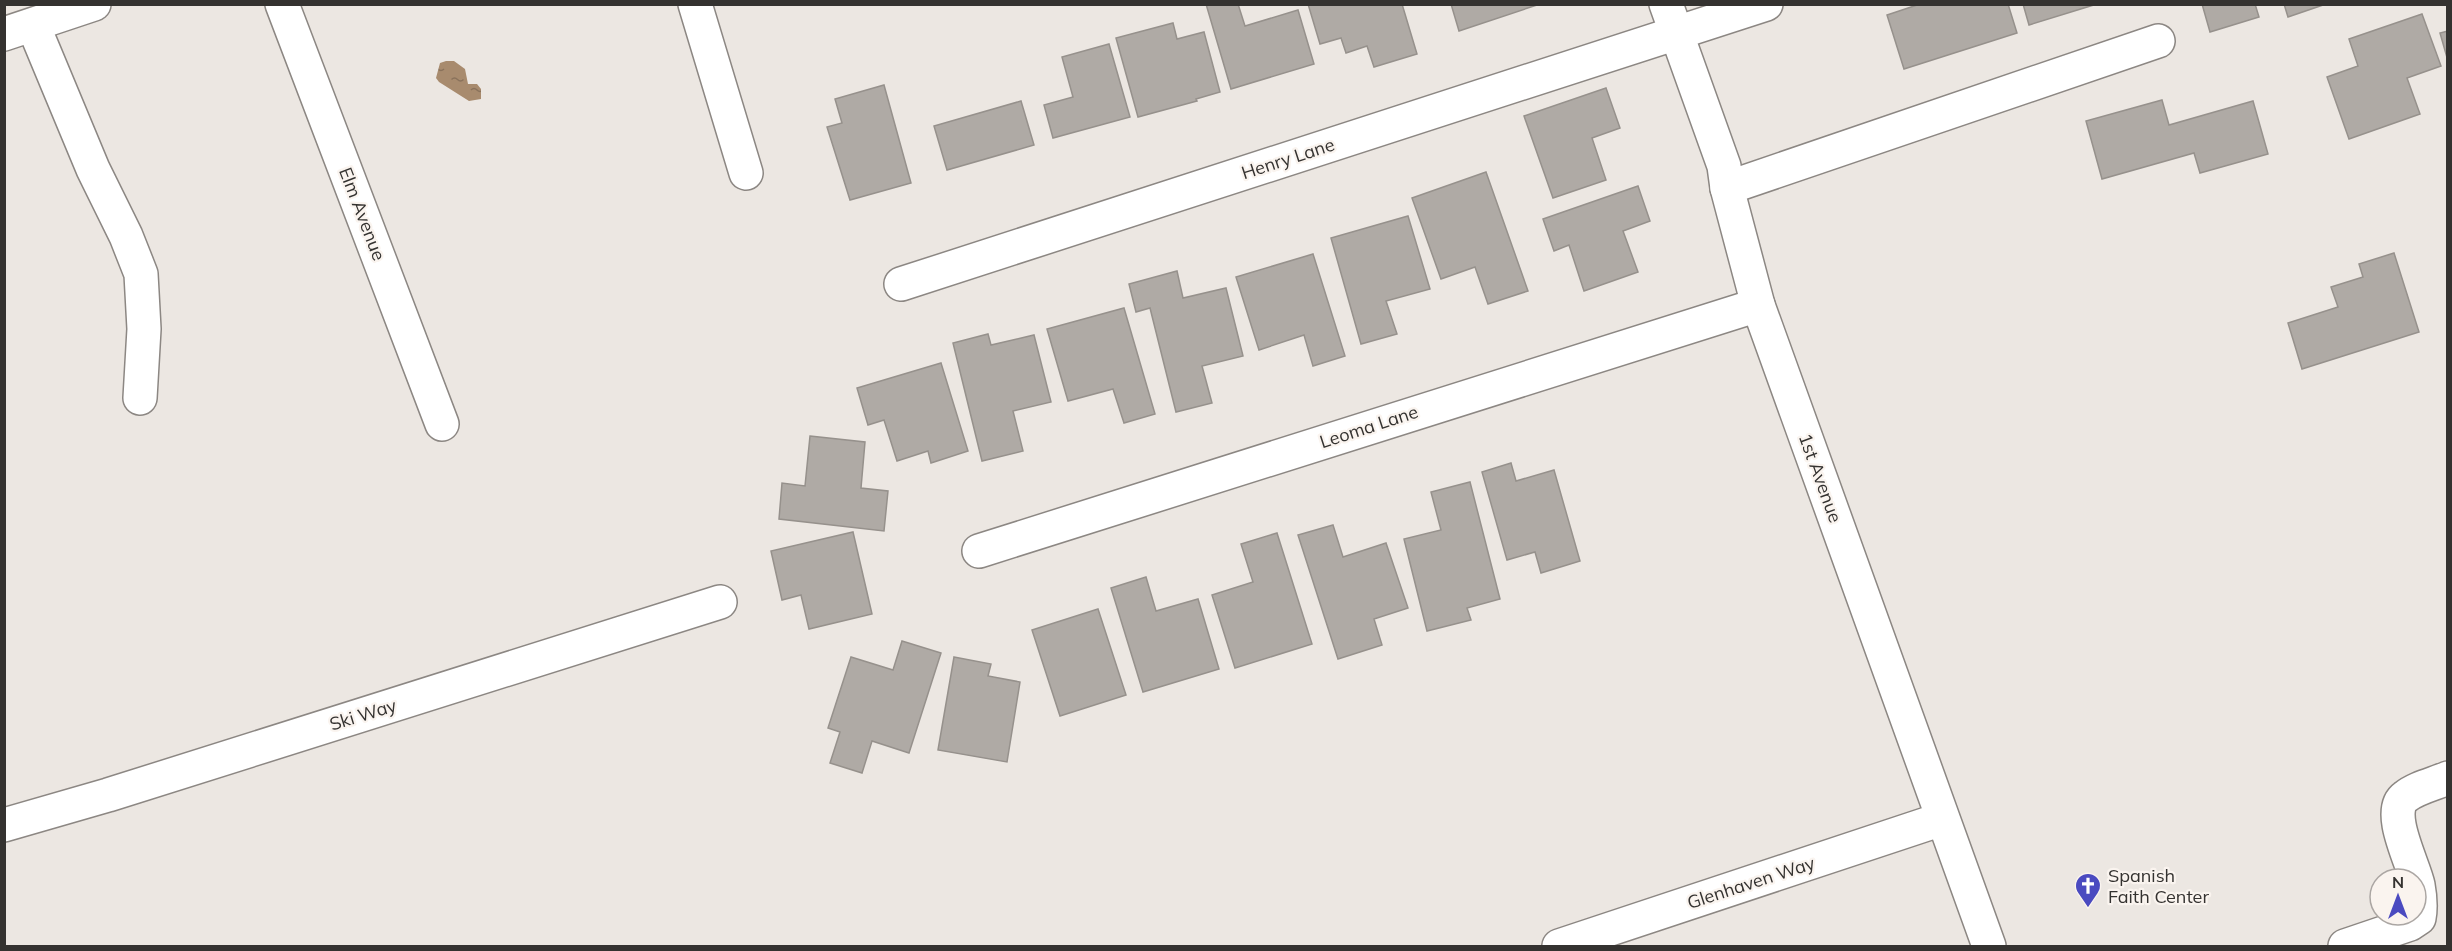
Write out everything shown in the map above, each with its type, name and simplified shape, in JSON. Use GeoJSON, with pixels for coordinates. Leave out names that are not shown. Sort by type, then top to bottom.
{"type":"FeatureCollection","features":[{"type":"Feature","properties":{"kind":"street"},"geometry":{"type":"LineString","coordinates":[[94,4],[19,29],[93,169],[126,236],[141,274],[144,329],[140,398]]}},
{"type":"Feature","properties":{"kind":"street","name":"Elm Avenue"},"geometry":{"type":"LineString","coordinates":[[282,4],[442,424]]}},
{"type":"Feature","properties":{"kind":"street"},"geometry":{"type":"LineString","coordinates":[[695,4],[746,173]]}},
{"type":"Feature","properties":{"kind":"street","name":"Henry Lane"},"geometry":{"type":"LineString","coordinates":[[901,284],[1671,19],[1766,4]]}},
{"type":"Feature","properties":{"kind":"street","name":"1st Avenue"},"geometry":{"type":"LineString","coordinates":[[1671,19],[1724,166],[1726,188],[1758,305],[1989,946]]}},
{"type":"Feature","properties":{"kind":"street"},"geometry":{"type":"LineString","coordinates":[[1726,188],[2158,41]]}},
{"type":"Feature","properties":{"kind":"street","name":"Leoma Lane"},"geometry":{"type":"LineString","coordinates":[[980,551],[1758,305]]}},
{"type":"Feature","properties":{"kind":"street","name":"Ski Way"},"geometry":{"type":"LineString","coordinates":[[4,825],[118,792],[720,602]]}},
{"type":"Feature","properties":{"kind":"street"},"geometry":{"type":"LineString","coordinates":[[2345,946],[2410,924],[2419,918],[2421,910],[2418,886],[2399,825],[2397,811],[2403,798],[2448,778]]}},
{"type":"Feature","properties":{"kind":"street","name":"Glenhaven Way"},"geometry":{"type":"LineString","coordinates":[[1559,946],[1942,819]]}},
{"type":"Feature","properties":{"kind":"water"},"geometry":{"type":"Polygon","coordinates":[[[454,61],[465,69],[468,84],[477,84],[481,89],[481,99],[469,101],[439,82],[436,78],[440,63],[454,61]]]}},
{"type":"Feature","properties":{"kind":"building"},"geometry":{"type":"Polygon","coordinates":[[[1206,4],[1238,4],[1245,26],[1298,10],[1314,64],[1231,89],[1206,4]]]}},
{"type":"Feature","properties":{"kind":"building"},"geometry":{"type":"Polygon","coordinates":[[[1308,4],[1402,4],[1417,54],[1374,67],[1367,46],[1346,53],[1341,38],[1320,44],[1308,4]]]}},
{"type":"Feature","properties":{"kind":"building"},"geometry":{"type":"Polygon","coordinates":[[[1451,4],[1540,4],[1459,31],[1451,4]]]}},
{"type":"Feature","properties":{"kind":"building"},"geometry":{"type":"Polygon","coordinates":[[[1920,4],[2008,4],[2017,33],[1904,69],[1887,15],[1920,4]]]}},
{"type":"Feature","properties":{"kind":"building"},"geometry":{"type":"Polygon","coordinates":[[[2023,4],[2097,4],[2029,25],[2023,4]]]}},
{"type":"Feature","properties":{"kind":"building"},"geometry":{"type":"Polygon","coordinates":[[[2202,4],[2255,4],[2259,17],[2210,32],[2202,4]]]}},
{"type":"Feature","properties":{"kind":"building"},"geometry":{"type":"Polygon","coordinates":[[[2284,4],[2326,4],[2288,17],[2284,4]]]}},
{"type":"Feature","properties":{"kind":"building"},"geometry":{"type":"Polygon","coordinates":[[[2422,14],[2441,66],[2407,78],[2420,114],[2349,139],[2327,77],[2358,66],[2349,39],[2422,14]]]}},
{"type":"Feature","properties":{"kind":"building"},"geometry":{"type":"Polygon","coordinates":[[[1173,23],[1177,39],[1204,32],[1220,92],[1196,99],[1197,101],[1138,117],[1116,38],[1173,23]]]}},
{"type":"Feature","properties":{"kind":"building"},"geometry":{"type":"Polygon","coordinates":[[[2448,31],[2448,61],[2440,33],[2448,31]]]}},
{"type":"Feature","properties":{"kind":"building"},"geometry":{"type":"Polygon","coordinates":[[[1109,44],[1130,117],[1053,138],[1044,105],[1073,97],[1062,57],[1109,44]]]}},
{"type":"Feature","properties":{"kind":"building"},"geometry":{"type":"Polygon","coordinates":[[[884,85],[911,183],[850,200],[827,127],[842,123],[835,99],[884,85]]]}},
{"type":"Feature","properties":{"kind":"building"},"geometry":{"type":"Polygon","coordinates":[[[1606,88],[1620,128],[1592,138],[1606,180],[1553,198],[1524,116],[1606,88]]]}},
{"type":"Feature","properties":{"kind":"building"},"geometry":{"type":"Polygon","coordinates":[[[2162,100],[2169,125],[2253,101],[2268,154],[2200,173],[2194,153],[2102,179],[2086,121],[2162,100]]]}},
{"type":"Feature","properties":{"kind":"building"},"geometry":{"type":"Polygon","coordinates":[[[1021,101],[1034,145],[947,170],[934,126],[1021,101]]]}},
{"type":"Feature","properties":{"kind":"building"},"geometry":{"type":"Polygon","coordinates":[[[1486,172],[1528,291],[1488,304],[1475,267],[1441,279],[1412,198],[1486,172]]]}},
{"type":"Feature","properties":{"kind":"building"},"geometry":{"type":"Polygon","coordinates":[[[1638,186],[1650,221],[1623,231],[1638,272],[1584,291],[1569,245],[1554,251],[1543,219],[1638,186]]]}},
{"type":"Feature","properties":{"kind":"building"},"geometry":{"type":"Polygon","coordinates":[[[1408,216],[1430,289],[1386,301],[1397,334],[1361,344],[1331,238],[1408,216]]]}},
{"type":"Feature","properties":{"kind":"building"},"geometry":{"type":"Polygon","coordinates":[[[2394,253],[2419,332],[2302,369],[2288,323],[2338,307],[2331,287],[2363,277],[2359,264],[2394,253]]]}},
{"type":"Feature","properties":{"kind":"building"},"geometry":{"type":"Polygon","coordinates":[[[1313,254],[1345,356],[1313,366],[1304,335],[1259,350],[1236,277],[1313,254]]]}},
{"type":"Feature","properties":{"kind":"building"},"geometry":{"type":"Polygon","coordinates":[[[1177,271],[1183,298],[1226,288],[1243,356],[1202,366],[1212,403],[1176,412],[1150,308],[1136,312],[1129,284],[1177,271]]]}},
{"type":"Feature","properties":{"kind":"building"},"geometry":{"type":"Polygon","coordinates":[[[1124,308],[1155,414],[1124,423],[1113,389],[1068,401],[1047,329],[1124,308]]]}},
{"type":"Feature","properties":{"kind":"building"},"geometry":{"type":"Polygon","coordinates":[[[988,334],[991,345],[1034,335],[1051,402],[1013,411],[1023,451],[982,461],[953,343],[988,334]]]}},
{"type":"Feature","properties":{"kind":"building"},"geometry":{"type":"Polygon","coordinates":[[[941,363],[968,451],[931,463],[928,451],[897,461],[884,420],[868,425],[857,388],[941,363]]]}},
{"type":"Feature","properties":{"kind":"building"},"geometry":{"type":"Polygon","coordinates":[[[810,436],[865,442],[861,488],[888,491],[884,531],[779,519],[782,483],[805,486],[810,436]]]}},
{"type":"Feature","properties":{"kind":"building"},"geometry":{"type":"Polygon","coordinates":[[[1511,463],[1516,481],[1554,470],[1580,561],[1541,573],[1535,552],[1507,560],[1482,472],[1511,463]]]}},
{"type":"Feature","properties":{"kind":"building"},"geometry":{"type":"Polygon","coordinates":[[[1470,482],[1500,599],[1467,608],[1471,620],[1427,631],[1404,539],[1441,530],[1431,492],[1470,482]]]}},
{"type":"Feature","properties":{"kind":"building"},"geometry":{"type":"Polygon","coordinates":[[[1333,525],[1343,557],[1386,543],[1408,608],[1374,619],[1382,645],[1338,659],[1298,535],[1333,525]]]}},
{"type":"Feature","properties":{"kind":"building"},"geometry":{"type":"Polygon","coordinates":[[[853,532],[872,614],[809,629],[801,595],[782,600],[771,551],[853,532]]]}},
{"type":"Feature","properties":{"kind":"building"},"geometry":{"type":"Polygon","coordinates":[[[1277,533],[1312,644],[1235,668],[1212,595],[1253,582],[1241,544],[1277,533]]]}},
{"type":"Feature","properties":{"kind":"building"},"geometry":{"type":"Polygon","coordinates":[[[1146,577],[1156,611],[1198,599],[1219,669],[1143,692],[1111,588],[1146,577]]]}},
{"type":"Feature","properties":{"kind":"building"},"geometry":{"type":"Polygon","coordinates":[[[1098,609],[1126,695],[1060,716],[1032,630],[1098,609]]]}},
{"type":"Feature","properties":{"kind":"building"},"geometry":{"type":"Polygon","coordinates":[[[902,641],[941,653],[909,753],[872,741],[862,773],[830,763],[840,732],[828,728],[851,657],[893,670],[902,641]]]}},
{"type":"Feature","properties":{"kind":"building"},"geometry":{"type":"Polygon","coordinates":[[[954,657],[991,664],[988,676],[1020,682],[1007,762],[938,750],[954,657]]]}},
{"type":"Feature","properties":{"kind":"place","name":"Spanish Faith Center"},"geometry":{"type":"Point","coordinates":[2088,909]}}]}
